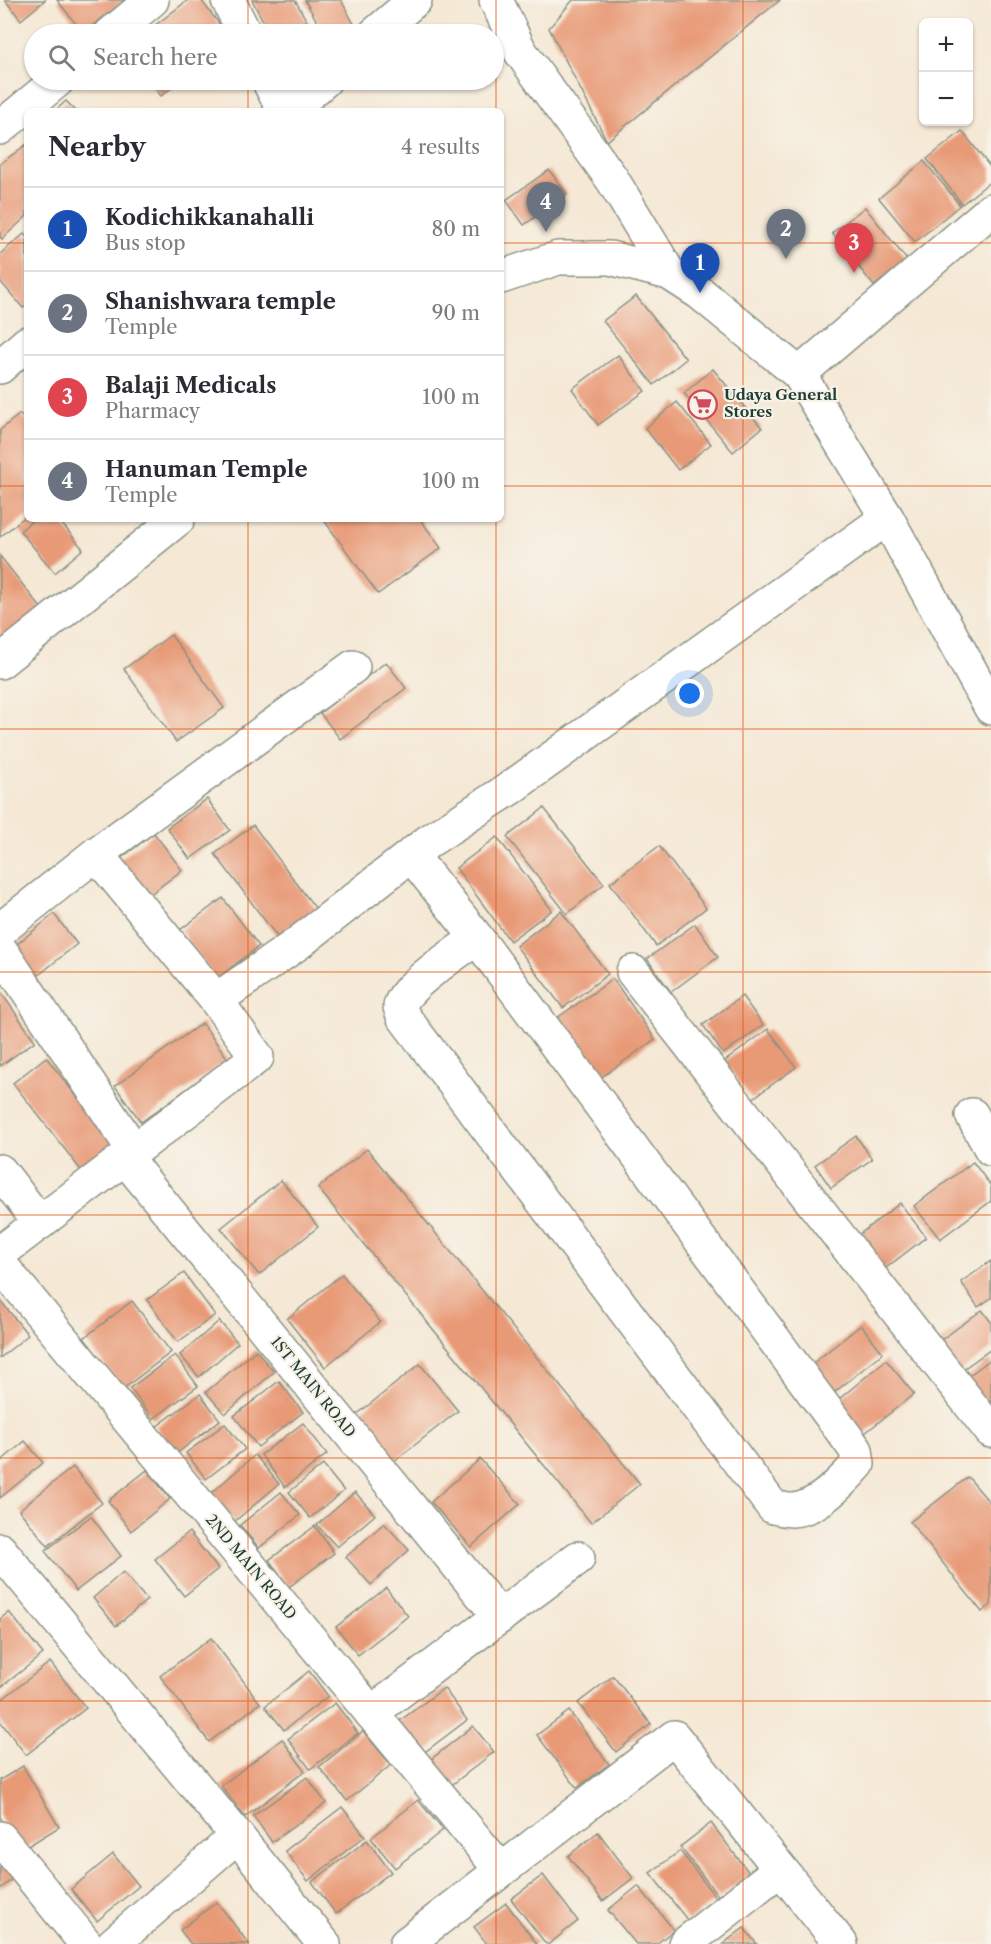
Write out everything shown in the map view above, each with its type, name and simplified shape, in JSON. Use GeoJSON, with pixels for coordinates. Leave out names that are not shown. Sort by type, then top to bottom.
{"type":"FeatureCollection","features":[{"type":"Feature","properties":{"kind":"street"},"geometry":{"type":"LineString","coordinates":[[123,24],[152,0]]}},
{"type":"Feature","properties":{"kind":"street"},"geometry":{"type":"LineString","coordinates":[[228,0],[241,24]]}},
{"type":"Feature","properties":{"kind":"street"},"geometry":{"type":"LineString","coordinates":[[386,24],[414,0]]}},
{"type":"Feature","properties":{"kind":"street"},"geometry":{"type":"LineString","coordinates":[[496,0],[520,51],[612,179],[669,273]]}},
{"type":"Feature","properties":{"kind":"street"},"geometry":{"type":"LineString","coordinates":[[24,108],[46,90]]}},
{"type":"Feature","properties":{"kind":"street"},"geometry":{"type":"LineString","coordinates":[[273,90],[282,108]]}},
{"type":"Feature","properties":{"kind":"street"},"geometry":{"type":"LineString","coordinates":[[292,108],[313,90]]}},
{"type":"Feature","properties":{"kind":"street"},"geometry":{"type":"LineString","coordinates":[[0,128],[24,108]]}},
{"type":"Feature","properties":{"kind":"street"},"geometry":{"type":"LineString","coordinates":[[799,374],[991,210]]}},
{"type":"Feature","properties":{"kind":"street"},"geometry":{"type":"LineString","coordinates":[[504,276],[558,258],[610,258],[669,273],[700,293],[799,374],[887,518],[991,708]]}},
{"type":"Feature","properties":{"kind":"street"},"geometry":{"type":"LineString","coordinates":[[0,367],[24,346]]}},
{"type":"Feature","properties":{"kind":"street"},"geometry":{"type":"LineString","coordinates":[[216,1000],[297,944],[429,841],[509,789],[887,518]]}},
{"type":"Feature","properties":{"kind":"street"},"geometry":{"type":"LineString","coordinates":[[0,662],[174,522]]}},
{"type":"Feature","properties":{"kind":"street"},"geometry":{"type":"LineString","coordinates":[[0,930],[96,854],[353,667]]}},
{"type":"Feature","properties":{"kind":"street"},"geometry":{"type":"LineString","coordinates":[[0,1253],[257,1057],[216,1000],[96,854]]}},
{"type":"Feature","properties":{"kind":"street"},"geometry":{"type":"LineString","coordinates":[[411,855],[477,938],[856,1450],[858,1464],[844,1479],[814,1503],[793,1510],[773,1507],[403,1016],[400,1008],[405,996],[419,982],[477,938]]}},
{"type":"Feature","properties":{"kind":"street","name":"1ST MAIN ROAD"},"geometry":{"type":"LineString","coordinates":[[0,949],[130,1155],[500,1617]]}},
{"type":"Feature","properties":{"kind":"street"},"geometry":{"type":"LineString","coordinates":[[633,972],[991,1431]]}},
{"type":"Feature","properties":{"kind":"street"},"geometry":{"type":"LineString","coordinates":[[972,1115],[991,1149]]}},
{"type":"Feature","properties":{"kind":"street"},"geometry":{"type":"LineString","coordinates":[[0,1171],[40,1223]]}},
{"type":"Feature","properties":{"kind":"street","name":"2ND MAIN ROAD"},"geometry":{"type":"LineString","coordinates":[[0,1264],[501,1870]]}},
{"type":"Feature","properties":{"kind":"street"},"geometry":{"type":"LineString","coordinates":[[0,1550],[324,1944]]}},
{"type":"Feature","properties":{"kind":"street"},"geometry":{"type":"LineString","coordinates":[[371,1713],[578,1558]]}},
{"type":"Feature","properties":{"kind":"street"},"geometry":{"type":"LineString","coordinates":[[406,1944],[674,1737],[841,1944]]}},
{"type":"Feature","properties":{"kind":"street"},"geometry":{"type":"LineString","coordinates":[[113,1944],[237,1836]]}},
{"type":"Feature","properties":{"kind":"street"},"geometry":{"type":"LineString","coordinates":[[0,1838],[86,1944]]}},
{"type":"Feature","properties":{"kind":"street"},"geometry":{"type":"LineString","coordinates":[[685,1944],[780,1869]]}},
{"type":"Feature","properties":{"kind":"building"},"geometry":{"type":"Polygon","coordinates":[[[5,0],[45,0],[21,20],[5,0]]]}},
{"type":"Feature","properties":{"kind":"building"},"geometry":{"type":"Polygon","coordinates":[[[57,0],[125,0],[94,24],[76,24],[57,0]]]}},
{"type":"Feature","properties":{"kind":"building"},"geometry":{"type":"Polygon","coordinates":[[[188,0],[201,0],[219,24],[157,24],[188,0]]]}},
{"type":"Feature","properties":{"kind":"building"},"geometry":{"type":"Polygon","coordinates":[[[252,0],[295,0],[308,24],[265,24],[252,0]]]}},
{"type":"Feature","properties":{"kind":"building"},"geometry":{"type":"Polygon","coordinates":[[[305,0],[341,0],[354,24],[318,24],[305,0]]]}},
{"type":"Feature","properties":{"kind":"building"},"geometry":{"type":"Polygon","coordinates":[[[573,0],[780,0],[607,141],[549,28],[573,0]]]}},
{"type":"Feature","properties":{"kind":"building"},"geometry":{"type":"Polygon","coordinates":[[[156,90],[169,90],[161,96],[156,90]]]}},
{"type":"Feature","properties":{"kind":"building"},"geometry":{"type":"Polygon","coordinates":[[[66,101],[73,108],[58,108],[66,101]]]}},
{"type":"Feature","properties":{"kind":"building"},"geometry":{"type":"Polygon","coordinates":[[[962,131],[991,168],[991,181],[962,204],[927,159],[962,131]]]}},
{"type":"Feature","properties":{"kind":"building"},"geometry":{"type":"Polygon","coordinates":[[[24,146],[24,219],[2,239],[0,237],[0,164],[24,146]]]}},
{"type":"Feature","properties":{"kind":"building"},"geometry":{"type":"Polygon","coordinates":[[[924,161],[960,205],[915,242],[879,198],[924,161]]]}},
{"type":"Feature","properties":{"kind":"building"},"geometry":{"type":"Polygon","coordinates":[[[549,170],[567,194],[524,225],[506,200],[549,170]]]}},
{"type":"Feature","properties":{"kind":"building"},"geometry":{"type":"Polygon","coordinates":[[[865,207],[907,260],[874,286],[832,233],[865,207]]]}},
{"type":"Feature","properties":{"kind":"building"},"geometry":{"type":"Polygon","coordinates":[[[24,234],[23,308],[0,281],[0,254],[24,234]]]}},
{"type":"Feature","properties":{"kind":"building"},"geometry":{"type":"Polygon","coordinates":[[[636,296],[686,359],[654,385],[603,321],[636,296]]]}},
{"type":"Feature","properties":{"kind":"building"},"geometry":{"type":"Polygon","coordinates":[[[618,355],[645,391],[598,425],[572,389],[618,355]]]}},
{"type":"Feature","properties":{"kind":"building"},"geometry":{"type":"Polygon","coordinates":[[[713,369],[762,428],[733,452],[684,393],[713,369]]]}},
{"type":"Feature","properties":{"kind":"building"},"geometry":{"type":"Polygon","coordinates":[[[677,402],[711,444],[678,470],[645,428],[677,402]]]}},
{"type":"Feature","properties":{"kind":"building"},"geometry":{"type":"Polygon","coordinates":[[[20,414],[24,419],[24,517],[0,537],[0,430],[20,414]]]}},
{"type":"Feature","properties":{"kind":"building"},"geometry":{"type":"Polygon","coordinates":[[[30,522],[60,522],[83,549],[55,573],[20,531],[30,522]]]}},
{"type":"Feature","properties":{"kind":"building"},"geometry":{"type":"Polygon","coordinates":[[[325,522],[422,522],[441,548],[378,594],[325,522]]]}},
{"type":"Feature","properties":{"kind":"building"},"geometry":{"type":"Polygon","coordinates":[[[0,556],[45,613],[0,648],[0,556]]]}},
{"type":"Feature","properties":{"kind":"building"},"geometry":{"type":"Polygon","coordinates":[[[171,635],[224,708],[176,742],[124,669],[171,635]]]}},
{"type":"Feature","properties":{"kind":"building"},"geometry":{"type":"Polygon","coordinates":[[[386,662],[406,688],[340,739],[320,713],[386,662]]]}},
{"type":"Feature","properties":{"kind":"building"},"geometry":{"type":"Polygon","coordinates":[[[207,799],[230,830],[190,859],[167,828],[207,799]]]}},
{"type":"Feature","properties":{"kind":"building"},"geometry":{"type":"Polygon","coordinates":[[[544,808],[604,884],[567,914],[507,837],[544,808]]]}},
{"type":"Feature","properties":{"kind":"building"},"geometry":{"type":"Polygon","coordinates":[[[253,825],[322,917],[284,946],[215,854],[253,825]]]}},
{"type":"Feature","properties":{"kind":"building"},"geometry":{"type":"Polygon","coordinates":[[[154,833],[182,870],[144,899],[116,862],[154,833]]]}},
{"type":"Feature","properties":{"kind":"building"},"geometry":{"type":"Polygon","coordinates":[[[497,837],[552,910],[510,941],[456,868],[497,837]]]}},
{"type":"Feature","properties":{"kind":"building"},"geometry":{"type":"Polygon","coordinates":[[[659,846],[706,908],[656,946],[610,883],[659,846]]]}},
{"type":"Feature","properties":{"kind":"building"},"geometry":{"type":"Polygon","coordinates":[[[223,898],[259,946],[216,979],[180,930],[223,898]]]}},
{"type":"Feature","properties":{"kind":"building"},"geometry":{"type":"Polygon","coordinates":[[[561,911],[608,974],[563,1008],[516,946],[561,911]]]}},
{"type":"Feature","properties":{"kind":"building"},"geometry":{"type":"Polygon","coordinates":[[[54,914],[77,944],[29,983],[6,953],[54,914]]]}},
{"type":"Feature","properties":{"kind":"building"},"geometry":{"type":"Polygon","coordinates":[[[695,924],[718,957],[671,992],[647,959],[695,924]]]}},
{"type":"Feature","properties":{"kind":"building"},"geometry":{"type":"Polygon","coordinates":[[[613,979],[655,1039],[599,1079],[557,1018],[613,979]]]}},
{"type":"Feature","properties":{"kind":"building"},"geometry":{"type":"Polygon","coordinates":[[[0,991],[35,1041],[0,1066],[0,991]]]}},
{"type":"Feature","properties":{"kind":"building"},"geometry":{"type":"Polygon","coordinates":[[[742,996],[763,1025],[723,1054],[703,1025],[742,996]]]}},
{"type":"Feature","properties":{"kind":"building"},"geometry":{"type":"Polygon","coordinates":[[[202,1023],[228,1059],[141,1122],[115,1086],[202,1023]]]}},
{"type":"Feature","properties":{"kind":"building"},"geometry":{"type":"Polygon","coordinates":[[[768,1029],[796,1067],[752,1099],[724,1062],[768,1029]]]}},
{"type":"Feature","properties":{"kind":"building"},"geometry":{"type":"Polygon","coordinates":[[[46,1057],[117,1148],[84,1174],[13,1083],[46,1057]]]}},
{"type":"Feature","properties":{"kind":"building"},"geometry":{"type":"Polygon","coordinates":[[[856,1136],[872,1159],[831,1188],[815,1165],[856,1136]]]}},
{"type":"Feature","properties":{"kind":"building"},"geometry":{"type":"Polygon","coordinates":[[[367,1149],[640,1484],[591,1523],[318,1188],[367,1149]]]}},
{"type":"Feature","properties":{"kind":"building"},"geometry":{"type":"Polygon","coordinates":[[[973,1162],[991,1186],[991,1201],[940,1239],[914,1206],[973,1162]]]}},
{"type":"Feature","properties":{"kind":"building"},"geometry":{"type":"Polygon","coordinates":[[[281,1180],[318,1227],[259,1275],[221,1228],[281,1180]]]}},
{"type":"Feature","properties":{"kind":"building"},"geometry":{"type":"Polygon","coordinates":[[[900,1203],[926,1237],[882,1271],[856,1237],[900,1203]]]}},
{"type":"Feature","properties":{"kind":"building"},"geometry":{"type":"Polygon","coordinates":[[[991,1261],[991,1298],[978,1307],[961,1282],[991,1261]]]}},
{"type":"Feature","properties":{"kind":"building"},"geometry":{"type":"Polygon","coordinates":[[[184,1273],[215,1315],[178,1342],[147,1300],[184,1273]]]}},
{"type":"Feature","properties":{"kind":"building"},"geometry":{"type":"Polygon","coordinates":[[[342,1274],[380,1322],[325,1367],[287,1319],[342,1274]]]}},
{"type":"Feature","properties":{"kind":"building"},"geometry":{"type":"Polygon","coordinates":[[[0,1300],[28,1335],[0,1358],[0,1300]]]}},
{"type":"Feature","properties":{"kind":"building"},"geometry":{"type":"Polygon","coordinates":[[[132,1301],[171,1352],[123,1389],[84,1338],[132,1301]]]}},
{"type":"Feature","properties":{"kind":"building"},"geometry":{"type":"Polygon","coordinates":[[[982,1310],[991,1322],[991,1349],[959,1372],[937,1343],[982,1310]]]}},
{"type":"Feature","properties":{"kind":"building"},"geometry":{"type":"Polygon","coordinates":[[[219,1321],[238,1343],[199,1377],[180,1355],[219,1321]]]}},
{"type":"Feature","properties":{"kind":"building"},"geometry":{"type":"Polygon","coordinates":[[[861,1325],[883,1353],[830,1396],[807,1368],[861,1325]]]}},
{"type":"Feature","properties":{"kind":"building"},"geometry":{"type":"Polygon","coordinates":[[[256,1350],[274,1372],[225,1414],[206,1392],[256,1350]]]}},
{"type":"Feature","properties":{"kind":"building"},"geometry":{"type":"Polygon","coordinates":[[[175,1355],[198,1386],[153,1419],[130,1388],[175,1355]]]}},
{"type":"Feature","properties":{"kind":"building"},"geometry":{"type":"Polygon","coordinates":[[[991,1359],[991,1410],[963,1380],[991,1359]]]}},
{"type":"Feature","properties":{"kind":"building"},"geometry":{"type":"Polygon","coordinates":[[[886,1360],[914,1394],[860,1437],[833,1404],[886,1360]]]}},
{"type":"Feature","properties":{"kind":"building"},"geometry":{"type":"Polygon","coordinates":[[[420,1364],[458,1411],[392,1463],[355,1416],[420,1364]]]}},
{"type":"Feature","properties":{"kind":"building"},"geometry":{"type":"Polygon","coordinates":[[[279,1381],[303,1412],[258,1447],[234,1416],[279,1381]]]}},
{"type":"Feature","properties":{"kind":"building"},"geometry":{"type":"Polygon","coordinates":[[[200,1394],[220,1420],[176,1454],[156,1427],[200,1394]]]}},
{"type":"Feature","properties":{"kind":"building"},"geometry":{"type":"Polygon","coordinates":[[[303,1423],[327,1454],[285,1487],[261,1455],[303,1423]]]}},
{"type":"Feature","properties":{"kind":"building"},"geometry":{"type":"Polygon","coordinates":[[[225,1424],[245,1449],[206,1479],[186,1453],[225,1424]]]}},
{"type":"Feature","properties":{"kind":"building"},"geometry":{"type":"Polygon","coordinates":[[[25,1441],[43,1463],[0,1498],[0,1462],[25,1441]]]}},
{"type":"Feature","properties":{"kind":"building"},"geometry":{"type":"Polygon","coordinates":[[[255,1455],[279,1484],[234,1522],[210,1494],[255,1455]]]}},
{"type":"Feature","properties":{"kind":"building"},"geometry":{"type":"Polygon","coordinates":[[[480,1459],[520,1504],[471,1547],[431,1502],[480,1459]]]}},
{"type":"Feature","properties":{"kind":"building"},"geometry":{"type":"Polygon","coordinates":[[[323,1465],[344,1491],[310,1518],[289,1492],[323,1465]]]}},
{"type":"Feature","properties":{"kind":"building"},"geometry":{"type":"Polygon","coordinates":[[[73,1467],[102,1503],[48,1546],[19,1510],[73,1467]]]}},
{"type":"Feature","properties":{"kind":"building"},"geometry":{"type":"Polygon","coordinates":[[[147,1470],[170,1499],[131,1531],[108,1501],[147,1470]]]}},
{"type":"Feature","properties":{"kind":"building"},"geometry":{"type":"Polygon","coordinates":[[[968,1477],[991,1504],[991,1605],[982,1612],[910,1522],[968,1477]]]}},
{"type":"Feature","properties":{"kind":"building"},"geometry":{"type":"Polygon","coordinates":[[[281,1492],[300,1515],[259,1548],[240,1525],[281,1492]]]}},
{"type":"Feature","properties":{"kind":"building"},"geometry":{"type":"Polygon","coordinates":[[[355,1492],[375,1515],[337,1547],[317,1525],[355,1492]]]}},
{"type":"Feature","properties":{"kind":"building"},"geometry":{"type":"Polygon","coordinates":[[[91,1516],[121,1556],[76,1591],[45,1551],[91,1516]]]}},
{"type":"Feature","properties":{"kind":"building"},"geometry":{"type":"Polygon","coordinates":[[[384,1523],[409,1550],[371,1585],[346,1557],[384,1523]]]}},
{"type":"Feature","properties":{"kind":"building"},"geometry":{"type":"Polygon","coordinates":[[[315,1526],[334,1553],[289,1587],[269,1560],[315,1526]]]}},
{"type":"Feature","properties":{"kind":"building"},"geometry":{"type":"Polygon","coordinates":[[[189,1532],[218,1569],[184,1596],[155,1559],[189,1532]]]}},
{"type":"Feature","properties":{"kind":"building"},"geometry":{"type":"Polygon","coordinates":[[[123,1572],[147,1600],[116,1626],[93,1598],[123,1572]]]}},
{"type":"Feature","properties":{"kind":"building"},"geometry":{"type":"Polygon","coordinates":[[[386,1588],[408,1616],[358,1655],[336,1627],[386,1588]]]}},
{"type":"Feature","properties":{"kind":"building"},"geometry":{"type":"Polygon","coordinates":[[[9,1612],[43,1654],[0,1688],[0,1619],[9,1612]]]}},
{"type":"Feature","properties":{"kind":"building"},"geometry":{"type":"Polygon","coordinates":[[[211,1638],[260,1703],[209,1742],[160,1676],[211,1638]]]}},
{"type":"Feature","properties":{"kind":"building"},"geometry":{"type":"Polygon","coordinates":[[[50,1662],[86,1708],[26,1755],[0,1721],[0,1701],[50,1662]]]}},
{"type":"Feature","properties":{"kind":"building"},"geometry":{"type":"Polygon","coordinates":[[[309,1671],[328,1696],[284,1730],[265,1706],[309,1671]]]}},
{"type":"Feature","properties":{"kind":"building"},"geometry":{"type":"Polygon","coordinates":[[[613,1676],[651,1724],[616,1752],[578,1703],[613,1676]]]}},
{"type":"Feature","properties":{"kind":"building"},"geometry":{"type":"Polygon","coordinates":[[[444,1688],[467,1720],[421,1755],[397,1723],[444,1688]]]}},
{"type":"Feature","properties":{"kind":"building"},"geometry":{"type":"Polygon","coordinates":[[[335,1703],[358,1733],[310,1769],[288,1739],[335,1703]]]}},
{"type":"Feature","properties":{"kind":"building"},"geometry":{"type":"Polygon","coordinates":[[[569,1711],[609,1764],[577,1788],[537,1735],[569,1711]]]}},
{"type":"Feature","properties":{"kind":"building"},"geometry":{"type":"Polygon","coordinates":[[[473,1726],[494,1752],[449,1787],[429,1761],[473,1726]]]}},
{"type":"Feature","properties":{"kind":"building"},"geometry":{"type":"Polygon","coordinates":[[[363,1731],[391,1765],[347,1801],[319,1767],[363,1731]]]}},
{"type":"Feature","properties":{"kind":"building"},"geometry":{"type":"Polygon","coordinates":[[[282,1739],[305,1771],[245,1817],[221,1786],[282,1739]]]}},
{"type":"Feature","properties":{"kind":"building"},"geometry":{"type":"Polygon","coordinates":[[[23,1766],[59,1827],[20,1851],[0,1817],[0,1780],[23,1766]]]}},
{"type":"Feature","properties":{"kind":"building"},"geometry":{"type":"Polygon","coordinates":[[[307,1777],[326,1803],[272,1842],[253,1816],[307,1777]]]}},
{"type":"Feature","properties":{"kind":"building"},"geometry":{"type":"Polygon","coordinates":[[[418,1800],[443,1830],[395,1868],[371,1838],[418,1800]]]}},
{"type":"Feature","properties":{"kind":"building"},"geometry":{"type":"Polygon","coordinates":[[[342,1807],[365,1836],[308,1881],[285,1851],[342,1807]]]}},
{"type":"Feature","properties":{"kind":"building"},"geometry":{"type":"Polygon","coordinates":[[[711,1823],[750,1874],[719,1897],[680,1847],[711,1823]]]}},
{"type":"Feature","properties":{"kind":"building"},"geometry":{"type":"Polygon","coordinates":[[[598,1832],[633,1878],[603,1901],[568,1856],[598,1832]]]}},
{"type":"Feature","properties":{"kind":"building"},"geometry":{"type":"Polygon","coordinates":[[[367,1840],[391,1872],[336,1914],[312,1882],[367,1840]]]}},
{"type":"Feature","properties":{"kind":"building"},"geometry":{"type":"Polygon","coordinates":[[[680,1851],[717,1899],[688,1921],[650,1873],[680,1851]]]}},
{"type":"Feature","properties":{"kind":"building"},"geometry":{"type":"Polygon","coordinates":[[[113,1854],[139,1886],[97,1921],[71,1889],[113,1854]]]}},
{"type":"Feature","properties":{"kind":"building"},"geometry":{"type":"Polygon","coordinates":[[[0,1855],[16,1876],[0,1889],[0,1855]]]}},
{"type":"Feature","properties":{"kind":"building"},"geometry":{"type":"Polygon","coordinates":[[[543,1875],[578,1921],[549,1944],[546,1944],[511,1899],[543,1875]]]}},
{"type":"Feature","properties":{"kind":"building"},"geometry":{"type":"Polygon","coordinates":[[[638,1886],[674,1930],[656,1944],[636,1944],[608,1910],[638,1886]]]}},
{"type":"Feature","properties":{"kind":"building"},"geometry":{"type":"Polygon","coordinates":[[[217,1902],[249,1944],[191,1944],[180,1930],[217,1902]]]}},
{"type":"Feature","properties":{"kind":"building"},"geometry":{"type":"Polygon","coordinates":[[[506,1903],[537,1944],[487,1944],[474,1927],[506,1903]]]}},
{"type":"Feature","properties":{"kind":"building"},"geometry":{"type":"Polygon","coordinates":[[[744,1928],[757,1944],[723,1944],[744,1928]]]}},
{"type":"Feature","properties":{"kind":"place","name":"Hanuman Temple"},"geometry":{"type":"Point","coordinates":[546,232]}},
{"type":"Feature","properties":{"kind":"place","name":"Shanishwara temple"},"geometry":{"type":"Point","coordinates":[786,259]}},
{"type":"Feature","properties":{"kind":"place","name":"Balaji Medicals"},"geometry":{"type":"Point","coordinates":[854,273]}},
{"type":"Feature","properties":{"kind":"place","name":"Kodichikkanahalli"},"geometry":{"type":"Point","coordinates":[700,293]}},
{"type":"Feature","properties":{"kind":"place","name":"Udaya General Stores"},"geometry":{"type":"Point","coordinates":[703,404]}}]}
